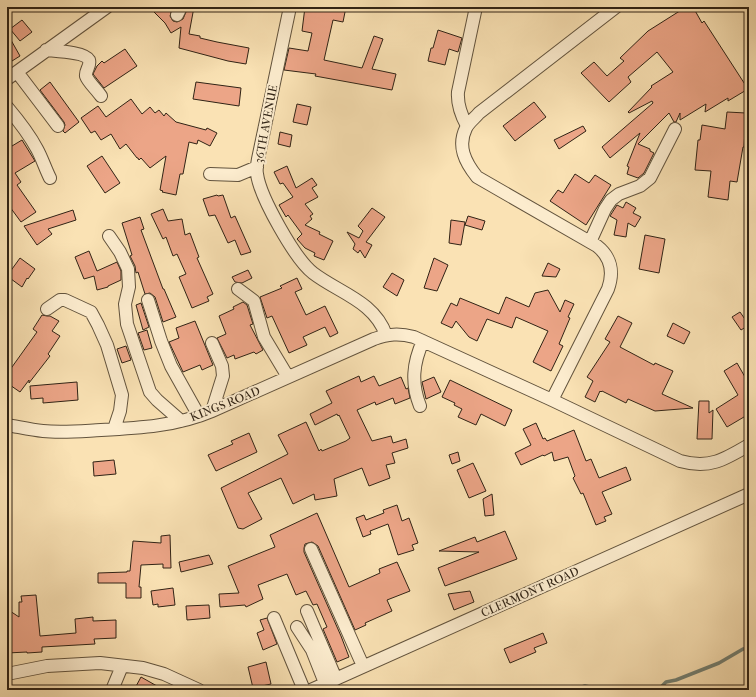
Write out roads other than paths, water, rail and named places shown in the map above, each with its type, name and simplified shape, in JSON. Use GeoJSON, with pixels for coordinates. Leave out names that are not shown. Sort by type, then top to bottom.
{"type":"FeatureCollection","features":[{"type":"Feature","properties":{"kind":"street"},"geometry":{"type":"LineString","coordinates":[[7,79],[107,7]]}},
{"type":"Feature","properties":{"kind":"street","name":"36TH AVENUE"},"geometry":{"type":"LineString","coordinates":[[290,7],[257,167],[259,182],[271,210],[283,232],[305,265],[315,274],[365,305],[383,326],[386,335]]}},
{"type":"Feature","properties":{"kind":"street"},"geometry":{"type":"LineString","coordinates":[[467,126],[459,107],[458,92],[476,7]]}},
{"type":"Feature","properties":{"kind":"street"},"geometry":{"type":"LineString","coordinates":[[552,400],[611,281],[611,265],[603,251],[590,242],[477,176],[468,165],[463,154],[462,141],[467,126],[479,114],[616,7]]}},
{"type":"Feature","properties":{"kind":"street"},"geometry":{"type":"LineString","coordinates":[[46,50],[65,52],[86,57],[89,63],[86,76],[101,96]]}},
{"type":"Feature","properties":{"kind":"street"},"geometry":{"type":"LineString","coordinates":[[17,72],[58,126]]}},
{"type":"Feature","properties":{"kind":"street"},"geometry":{"type":"LineString","coordinates":[[7,107],[17,118],[37,149],[43,166],[50,178]]}},
{"type":"Feature","properties":{"kind":"street"},"geometry":{"type":"LineString","coordinates":[[590,242],[605,209],[612,200],[619,194],[640,186],[650,178],[675,129]]}},
{"type":"Feature","properties":{"kind":"street"},"geometry":{"type":"LineString","coordinates":[[210,174],[238,175],[257,167]]}},
{"type":"Feature","properties":{"kind":"street"},"geometry":{"type":"LineString","coordinates":[[109,236],[120,252],[128,269],[129,287],[125,304],[127,324],[150,392],[181,421]]}},
{"type":"Feature","properties":{"kind":"street"},"geometry":{"type":"LineString","coordinates":[[238,289],[254,301],[264,337],[288,377]]}},
{"type":"Feature","properties":{"kind":"street"},"geometry":{"type":"LineString","coordinates":[[47,309],[60,300],[65,300],[91,312],[107,345],[122,395],[120,411],[114,429]]}},
{"type":"Feature","properties":{"kind":"street"},"geometry":{"type":"LineString","coordinates":[[148,300],[161,341],[171,366],[199,416]]}},
{"type":"Feature","properties":{"kind":"street"},"geometry":{"type":"LineString","coordinates":[[386,335],[405,335],[423,341],[680,461],[691,464],[707,464],[720,461],[749,445]]}},
{"type":"Feature","properties":{"kind":"street","name":"KINGS ROAD"},"geometry":{"type":"LineString","coordinates":[[7,425],[43,431],[158,426],[181,421],[212,411],[386,335]]}},
{"type":"Feature","properties":{"kind":"street"},"geometry":{"type":"LineString","coordinates":[[420,406],[414,389],[413,370],[417,354],[423,341]]}},
{"type":"Feature","properties":{"kind":"street"},"geometry":{"type":"LineString","coordinates":[[212,343],[222,366],[223,376],[212,411]]}},
{"type":"Feature","properties":{"kind":"street","name":"CLERMONT ROAD"},"geometry":{"type":"LineString","coordinates":[[311,690],[749,494]]}},
{"type":"Feature","properties":{"kind":"street"},"geometry":{"type":"LineString","coordinates":[[311,549],[363,666]]}},
{"type":"Feature","properties":{"kind":"street"},"geometry":{"type":"LineString","coordinates":[[307,611],[331,681]]}},
{"type":"Feature","properties":{"kind":"street"},"geometry":{"type":"LineString","coordinates":[[274,618],[304,690]]}},
{"type":"Feature","properties":{"kind":"street"},"geometry":{"type":"LineString","coordinates":[[297,627],[331,681]]}},
{"type":"Feature","properties":{"kind":"street"},"geometry":{"type":"LineString","coordinates":[[7,674],[47,666],[78,663],[100,663],[143,668],[164,674],[199,690]]}},
{"type":"Feature","properties":{"kind":"street"},"geometry":{"type":"LineString","coordinates":[[112,690],[122,666]]}},
{"type":"Feature","properties":{"kind":"waterway"},"geometry":{"type":"LineString","coordinates":[[658,690],[666,682],[676,680],[719,663],[743,649],[749,648]]}},
{"type":"Feature","properties":{"kind":"waterway"},"geometry":{"type":"LineString","coordinates":[[572,690],[585,686],[604,690]]}},
{"type":"Feature","properties":{"kind":"waterway"},"geometry":{"type":"LineString","coordinates":[[440,690],[449,688],[455,690]]}}]}
